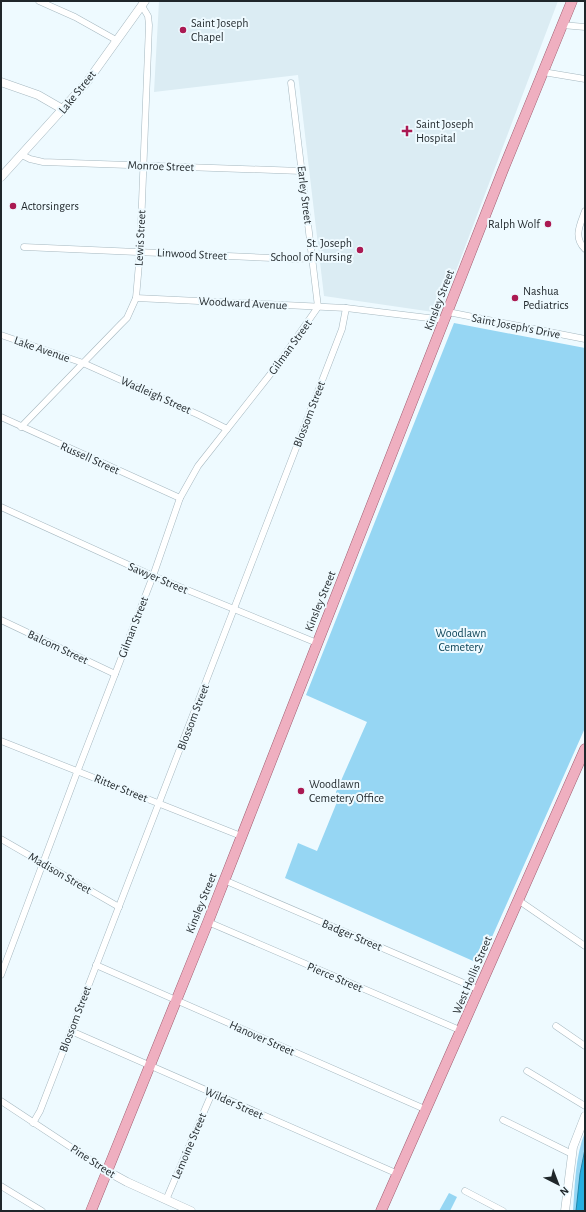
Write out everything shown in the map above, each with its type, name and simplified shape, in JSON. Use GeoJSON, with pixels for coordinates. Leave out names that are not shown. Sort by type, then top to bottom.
{"type":"FeatureCollection","features":[{"type":"Feature","properties":{"kind":"main road","name":"Kinsley Street"},"geometry":{"type":"LineString","coordinates":[[91,1211],[175,1000],[208,922],[446,316],[572,1]]}},
{"type":"Feature","properties":{"kind":"main road","name":"West Hollis Street"},"geometry":{"type":"LineString","coordinates":[[381,1211],[462,1031],[518,900],[585,750]]}},
{"type":"Feature","properties":{"kind":"street"},"geometry":{"type":"LineString","coordinates":[[39,1],[75,17],[116,40]]}},
{"type":"Feature","properties":{"kind":"street","name":"Lake Street"},"geometry":{"type":"LineString","coordinates":[[1,177],[64,110],[88,82],[116,40],[144,3]]}},
{"type":"Feature","properties":{"kind":"street","name":"Lewis Street"},"geometry":{"type":"LineString","coordinates":[[21,427],[127,318],[136,298],[140,252],[149,25],[144,3]]}},
{"type":"Feature","properties":{"kind":"street"},"geometry":{"type":"LineString","coordinates":[[562,25],[585,27]]}},
{"type":"Feature","properties":{"kind":"street"},"geometry":{"type":"LineString","coordinates":[[543,72],[585,79]]}},
{"type":"Feature","properties":{"kind":"street"},"geometry":{"type":"LineString","coordinates":[[1,82],[38,96],[64,110]]}},
{"type":"Feature","properties":{"kind":"street","name":"Earley Street"},"geometry":{"type":"LineString","coordinates":[[291,83],[318,307]]}},
{"type":"Feature","properties":{"kind":"street","name":"Monroe Street"},"geometry":{"type":"LineString","coordinates":[[22,155],[42,162],[302,171]]}},
{"type":"Feature","properties":{"kind":"street"},"geometry":{"type":"LineString","coordinates":[[585,212],[578,233],[580,242],[585,249]]}},
{"type":"Feature","properties":{"kind":"street","name":"Linwood Street"},"geometry":{"type":"LineString","coordinates":[[24,247],[296,260],[313,258]]}},
{"type":"Feature","properties":{"kind":"street","name":"Woodward Avenue"},"geometry":{"type":"LineString","coordinates":[[136,298],[346,308],[446,316]]}},
{"type":"Feature","properties":{"kind":"street","name":"Gilman Street"},"geometry":{"type":"LineString","coordinates":[[1,975],[77,770],[153,576],[180,498],[198,466],[276,367],[318,307]]}},
{"type":"Feature","properties":{"kind":"street","name":"Blossom Street"},"geometry":{"type":"LineString","coordinates":[[33,1123],[40,1111],[342,329],[346,308]]}},
{"type":"Feature","properties":{"kind":"street","name":"Saint Joseph's Drive"},"geometry":{"type":"LineString","coordinates":[[446,316],[585,339]]}},
{"type":"Feature","properties":{"kind":"street","name":"Lake Avenue"},"geometry":{"type":"LineString","coordinates":[[1,335],[83,363]]}},
{"type":"Feature","properties":{"kind":"street","name":"Wadleigh Street"},"geometry":{"type":"LineString","coordinates":[[83,363],[199,414],[227,429]]}},
{"type":"Feature","properties":{"kind":"street","name":"Russell Street"},"geometry":{"type":"LineString","coordinates":[[1,417],[180,498]]}},
{"type":"Feature","properties":{"kind":"street","name":"Sawyer Street"},"geometry":{"type":"LineString","coordinates":[[1,507],[153,576],[317,643]]}},
{"type":"Feature","properties":{"kind":"street","name":"Balcom Street"},"geometry":{"type":"LineString","coordinates":[[1,620],[115,674]]}},
{"type":"Feature","properties":{"kind":"street"},"geometry":{"type":"LineString","coordinates":[[1,748],[3,742]]}},
{"type":"Feature","properties":{"kind":"street","name":"Ritter Street"},"geometry":{"type":"LineString","coordinates":[[3,742],[241,836]]}},
{"type":"Feature","properties":{"kind":"street","name":"Madison Street"},"geometry":{"type":"LineString","coordinates":[[1,839],[119,907]]}},
{"type":"Feature","properties":{"kind":"street","name":"Badger Street"},"geometry":{"type":"LineString","coordinates":[[224,880],[480,990]]}},
{"type":"Feature","properties":{"kind":"street"},"geometry":{"type":"LineString","coordinates":[[518,900],[585,946]]}},
{"type":"Feature","properties":{"kind":"street","name":"Pierce Street"},"geometry":{"type":"LineString","coordinates":[[208,922],[462,1031]]}},
{"type":"Feature","properties":{"kind":"street","name":"Hanover Street"},"geometry":{"type":"LineString","coordinates":[[96,965],[427,1110]]}},
{"type":"Feature","properties":{"kind":"street"},"geometry":{"type":"LineString","coordinates":[[556,1026],[585,1046]]}},
{"type":"Feature","properties":{"kind":"street","name":"Wilder Street"},"geometry":{"type":"LineString","coordinates":[[71,1031],[149,1067],[398,1174]]}},
{"type":"Feature","properties":{"kind":"street"},"geometry":{"type":"LineString","coordinates":[[527,1071],[585,1106]]}},
{"type":"Feature","properties":{"kind":"street","name":"Lemoine Street"},"geometry":{"type":"LineString","coordinates":[[166,1200],[212,1093]]}},
{"type":"Feature","properties":{"kind":"street","name":"Pine Street"},"geometry":{"type":"LineString","coordinates":[[1,1101],[107,1171],[123,1180],[191,1211]]}},
{"type":"Feature","properties":{"kind":"street"},"geometry":{"type":"LineString","coordinates":[[565,1211],[572,1154],[585,1116]]}},
{"type":"Feature","properties":{"kind":"street"},"geometry":{"type":"LineString","coordinates":[[503,1120],[572,1154]]}},
{"type":"Feature","properties":{"kind":"street"},"geometry":{"type":"LineString","coordinates":[[1,1186],[42,1211]]}},
{"type":"Feature","properties":{"kind":"street"},"geometry":{"type":"LineString","coordinates":[[465,1191],[504,1211]]}},
{"type":"Feature","properties":{"kind":"shaded area","name":"Saint Joseph Hospital"},"geometry":{"type":"Polygon","coordinates":[[[159,1],[558,1],[440,313],[324,296],[298,75],[154,92],[159,1]]]}},
{"type":"Feature","properties":{"kind":"shaded area"},"geometry":{"type":"Polygon","coordinates":[[[585,1149],[585,1211],[576,1211],[580,1174],[585,1149]]]}},
{"type":"Feature","properties":{"kind":"green space","name":"Woodlawn Cemetery"},"geometry":{"type":"Polygon","coordinates":[[[454,323],[585,348],[585,728],[480,964],[285,878],[298,843],[317,851],[337,802],[336,792],[367,722],[306,695],[454,323]]]}},
{"type":"Feature","properties":{"kind":"green space"},"geometry":{"type":"Polygon","coordinates":[[[585,1132],[585,1211],[573,1211],[577,1161],[585,1132]]]}},
{"type":"Feature","properties":{"kind":"green space"},"geometry":{"type":"Polygon","coordinates":[[[449,1193],[457,1197],[450,1211],[439,1211],[449,1193]]]}},
{"type":"Feature","properties":{"kind":"place","name":"Saint Joseph Chapel"},"geometry":{"type":"Point","coordinates":[183,30]}},
{"type":"Feature","properties":{"kind":"place","name":"Saint Joseph Hospital"},"geometry":{"type":"Point","coordinates":[407,131]}},
{"type":"Feature","properties":{"kind":"place","name":"Actorsingers"},"geometry":{"type":"Point","coordinates":[13,206]}},
{"type":"Feature","properties":{"kind":"place","name":"Ralph Wolf"},"geometry":{"type":"Point","coordinates":[548,224]}},
{"type":"Feature","properties":{"kind":"place","name":"St. Joseph School of Nursing"},"geometry":{"type":"Point","coordinates":[360,250]}},
{"type":"Feature","properties":{"kind":"place","name":"Nashua Pediatrics"},"geometry":{"type":"Point","coordinates":[515,298]}},
{"type":"Feature","properties":{"kind":"place","name":"Woodlawn Cemetery Office"},"geometry":{"type":"Point","coordinates":[301,791]}}]}
